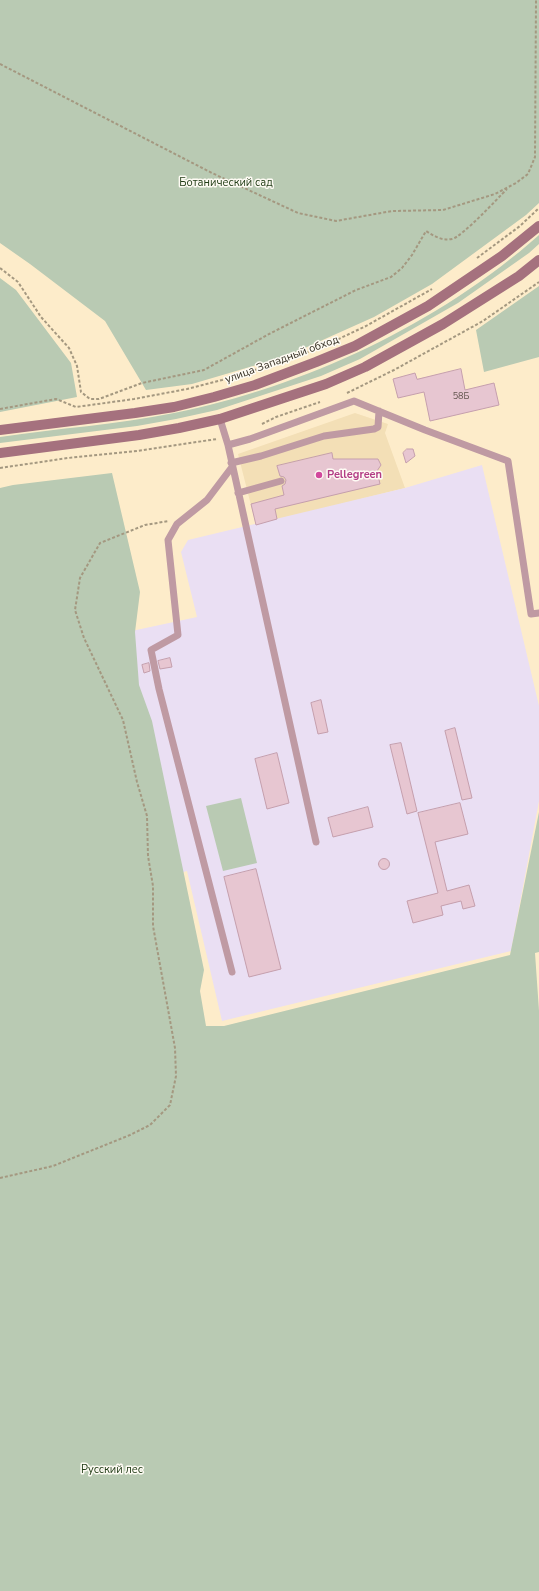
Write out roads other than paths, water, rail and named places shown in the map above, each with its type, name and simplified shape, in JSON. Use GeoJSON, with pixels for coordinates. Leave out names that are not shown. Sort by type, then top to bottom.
{"type":"FeatureCollection","features":[{"type":"Feature","properties":{"kind":"main road","name":"улица Западный обход"},"geometry":{"type":"LineString","coordinates":[[0,430],[135,413],[174,406],[214,397],[255,385],[316,362],[355,346],[428,306],[502,256],[539,226]]}},
{"type":"Feature","properties":{"kind":"main road"},"geometry":{"type":"LineString","coordinates":[[0,453],[140,435],[220,419],[326,384],[365,367],[443,324],[519,276],[539,260]]}},
{"type":"Feature","properties":{"kind":"lane"},"geometry":{"type":"LineString","coordinates":[[228,445],[250,439],[354,401],[425,430],[508,461],[531,614],[539,613]]}},
{"type":"Feature","properties":{"kind":"lane"},"geometry":{"type":"LineString","coordinates":[[232,972],[159,689],[151,650],[178,635],[168,540],[178,524],[208,500],[232,465],[324,436],[374,429],[378,427],[379,411]]}},
{"type":"Feature","properties":{"kind":"lane"},"geometry":{"type":"LineString","coordinates":[[220,419],[228,445],[316,842]]}},
{"type":"Feature","properties":{"kind":"lane"},"geometry":{"type":"LineString","coordinates":[[238,492],[281,481]]}},
{"type":"Feature","properties":{"kind":"place","name":"Pellegreen"},"geometry":{"type":"Point","coordinates":[319,475]}},
{"type":"Feature","properties":{"kind":"park label","name":"Ботанический сад"},"geometry":{"type":"Point","coordinates":[226,183]}},
{"type":"Feature","properties":{"kind":"park label","name":"Русский лес"},"geometry":{"type":"Point","coordinates":[112,1470]}}]}
